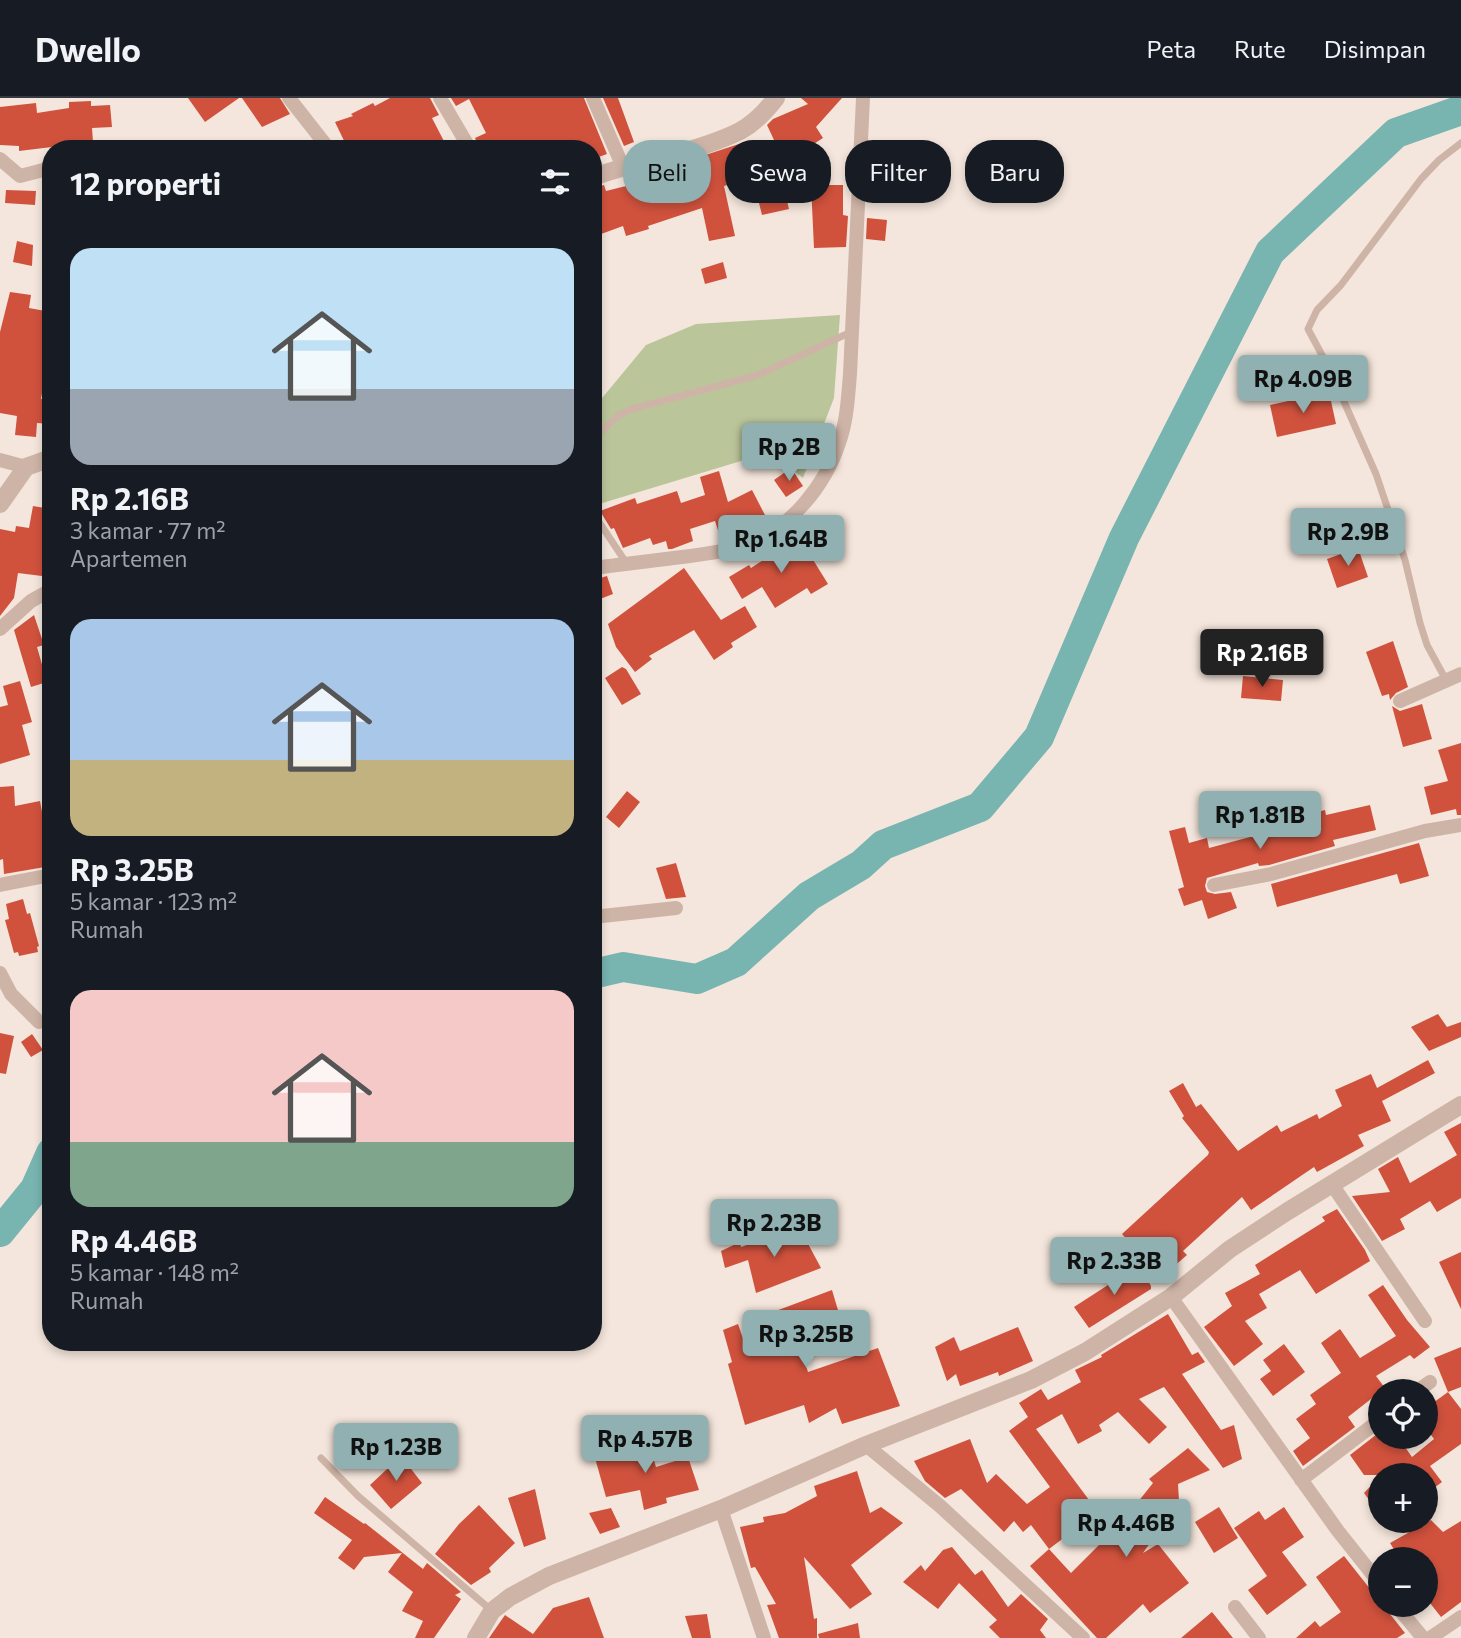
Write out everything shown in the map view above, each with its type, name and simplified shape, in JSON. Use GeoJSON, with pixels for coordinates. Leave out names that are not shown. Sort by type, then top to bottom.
{"type":"FeatureCollection","features":[{"type":"Feature","properties":{"kind":"street"},"geometry":{"type":"LineString","coordinates":[[289,98],[322,140]]}},
{"type":"Feature","properties":{"kind":"street"},"geometry":{"type":"LineString","coordinates":[[440,98],[465,140]]}},
{"type":"Feature","properties":{"kind":"street"},"geometry":{"type":"LineString","coordinates":[[593,98],[623,166],[602,174]]}},
{"type":"Feature","properties":{"kind":"street"},"geometry":{"type":"LineString","coordinates":[[602,567],[747,545],[775,531],[798,511],[820,482],[839,445],[846,417],[863,98]]}},
{"type":"Feature","properties":{"kind":"street"},"geometry":{"type":"LineString","coordinates":[[711,142],[740,131],[769,102]]}},
{"type":"Feature","properties":{"kind":"street"},"geometry":{"type":"LineString","coordinates":[[0,159],[20,176],[42,170]]}},
{"type":"Feature","properties":{"kind":"street"},"geometry":{"type":"LineString","coordinates":[[0,460],[26,467],[42,461]]}},
{"type":"Feature","properties":{"kind":"street"},"geometry":{"type":"LineString","coordinates":[[0,504],[26,467]]}},
{"type":"Feature","properties":{"kind":"street"},"geometry":{"type":"LineString","coordinates":[[0,629],[31,601],[42,595]]}},
{"type":"Feature","properties":{"kind":"street"},"geometry":{"type":"LineString","coordinates":[[1400,701],[1457,679]]}},
{"type":"Feature","properties":{"kind":"street"},"geometry":{"type":"LineString","coordinates":[[1214,885],[1271,874],[1424,831],[1461,825]]}},
{"type":"Feature","properties":{"kind":"street"},"geometry":{"type":"LineString","coordinates":[[0,886],[42,877]]}},
{"type":"Feature","properties":{"kind":"street"},"geometry":{"type":"LineString","coordinates":[[602,916],[676,908]]}},
{"type":"Feature","properties":{"kind":"street"},"geometry":{"type":"LineString","coordinates":[[0,974],[11,994],[39,1022]]}},
{"type":"Feature","properties":{"kind":"street"},"geometry":{"type":"LineString","coordinates":[[476,1638],[492,1611],[510,1597],[549,1576],[1031,1380],[1118,1333],[1171,1297],[1230,1249],[1331,1183],[1461,1105]]}},
{"type":"Feature","properties":{"kind":"street"},"geometry":{"type":"LineString","coordinates":[[1331,1183],[1425,1321]]}},
{"type":"Feature","properties":{"kind":"street"},"geometry":{"type":"LineString","coordinates":[[1171,1297],[1301,1480],[1368,1569]]}},
{"type":"Feature","properties":{"kind":"street"},"geometry":{"type":"LineString","coordinates":[[1301,1480],[1368,1429]]}},
{"type":"Feature","properties":{"kind":"street"},"geometry":{"type":"LineString","coordinates":[[866,1445],[940,1506],[1083,1638]]}},
{"type":"Feature","properties":{"kind":"street"},"geometry":{"type":"LineString","coordinates":[[721,1508],[764,1638]]}},
{"type":"Feature","properties":{"kind":"street"},"geometry":{"type":"LineString","coordinates":[[1235,1607],[1259,1638]]}},
{"type":"Feature","properties":{"kind":"street"},"geometry":{"type":"LineString","coordinates":[[1406,1617],[1423,1638]]}},
{"type":"Feature","properties":{"kind":"street"},"geometry":{"type":"LineString","coordinates":[[1430,1638],[1461,1617]]}},
{"type":"Feature","properties":{"kind":"lane"},"geometry":{"type":"LineString","coordinates":[[1457,679],[1427,645],[1405,560],[1376,474],[1330,370],[1308,329],[1317,310],[1341,285],[1421,179],[1461,143]]}},
{"type":"Feature","properties":{"kind":"lane"},"geometry":{"type":"LineString","coordinates":[[602,431],[619,415],[632,409],[758,375],[852,331]]}},
{"type":"Feature","properties":{"kind":"lane"},"geometry":{"type":"LineString","coordinates":[[602,526],[628,564]]}},
{"type":"Feature","properties":{"kind":"lane"},"geometry":{"type":"LineString","coordinates":[[321,1458],[358,1496],[492,1611]]}},
{"type":"Feature","properties":{"kind":"green space"},"geometry":{"type":"Polygon","coordinates":[[[840,315],[834,398],[803,478],[771,452],[602,503],[602,398],[646,345],[696,324],[840,315]]]}},
{"type":"Feature","properties":{"kind":"building"},"geometry":{"type":"Polygon","coordinates":[[[188,98],[239,98],[205,122],[188,98]]]}},
{"type":"Feature","properties":{"kind":"building"},"geometry":{"type":"Polygon","coordinates":[[[242,98],[280,98],[290,114],[262,127],[242,98]]]}},
{"type":"Feature","properties":{"kind":"building"},"geometry":{"type":"Polygon","coordinates":[[[390,98],[430,98],[439,115],[432,118],[443,140],[344,140],[335,122],[353,116],[351,114],[373,103],[375,106],[390,98]]]}},
{"type":"Feature","properties":{"kind":"building"},"geometry":{"type":"Polygon","coordinates":[[[451,98],[584,98],[601,140],[476,140],[475,138],[486,133],[469,99],[456,106],[451,98]]]}},
{"type":"Feature","properties":{"kind":"building"},"geometry":{"type":"Polygon","coordinates":[[[603,98],[618,98],[633,140],[623,140],[623,144],[603,98]]]}},
{"type":"Feature","properties":{"kind":"building"},"geometry":{"type":"Polygon","coordinates":[[[801,98],[842,98],[816,127],[823,138],[820,140],[774,140],[767,125],[773,119],[808,104],[801,98]]]}},
{"type":"Feature","properties":{"kind":"building"},"geometry":{"type":"Polygon","coordinates":[[[91,101],[91,106],[110,105],[112,127],[92,128],[93,140],[42,140],[42,148],[19,151],[19,146],[0,145],[0,107],[36,103],[37,113],[69,108],[69,102],[91,101]]]}},
{"type":"Feature","properties":{"kind":"building"},"geometry":{"type":"Polygon","coordinates":[[[602,142],[607,154],[602,156],[602,142]]]}},
{"type":"Feature","properties":{"kind":"building"},"geometry":{"type":"Polygon","coordinates":[[[725,149],[725,203],[728,203],[735,236],[709,241],[702,208],[626,236],[623,226],[602,234],[602,186],[606,191],[623,187],[623,203],[711,203],[711,153],[725,149]]]}},
{"type":"Feature","properties":{"kind":"building"},"geometry":{"type":"Polygon","coordinates":[[[831,185],[843,185],[843,215],[848,216],[846,247],[814,248],[812,203],[831,203],[831,185]]]}},
{"type":"Feature","properties":{"kind":"building"},"geometry":{"type":"Polygon","coordinates":[[[6,190],[36,191],[35,205],[5,203],[6,190]]]}},
{"type":"Feature","properties":{"kind":"building"},"geometry":{"type":"Polygon","coordinates":[[[759,203],[788,203],[789,209],[762,215],[759,203]]]}},
{"type":"Feature","properties":{"kind":"building"},"geometry":{"type":"Polygon","coordinates":[[[867,218],[887,220],[885,241],[866,239],[867,218]]]}},
{"type":"Feature","properties":{"kind":"building"},"geometry":{"type":"Polygon","coordinates":[[[17,241],[33,245],[32,266],[13,262],[17,241]]]}},
{"type":"Feature","properties":{"kind":"building"},"geometry":{"type":"Polygon","coordinates":[[[723,262],[727,278],[705,284],[701,269],[723,262]]]}},
{"type":"Feature","properties":{"kind":"building"},"geometry":{"type":"Polygon","coordinates":[[[10,292],[31,295],[29,308],[42,310],[42,423],[37,423],[36,437],[15,435],[17,416],[0,413],[0,332],[10,292]]]}},
{"type":"Feature","properties":{"kind":"building"},"geometry":{"type":"Polygon","coordinates":[[[1329,392],[1336,424],[1277,437],[1270,405],[1329,392]]]}},
{"type":"Feature","properties":{"kind":"building"},"geometry":{"type":"Polygon","coordinates":[[[791,468],[803,486],[786,497],[774,480],[791,468]]]}},
{"type":"Feature","properties":{"kind":"building"},"geometry":{"type":"Polygon","coordinates":[[[719,471],[728,502],[752,490],[766,517],[746,527],[744,524],[719,533],[715,521],[690,529],[693,541],[668,549],[666,541],[653,545],[650,538],[623,548],[614,528],[611,529],[602,514],[602,510],[635,498],[637,504],[677,491],[681,503],[705,495],[700,477],[719,471]]]}},
{"type":"Feature","properties":{"kind":"building"},"geometry":{"type":"Polygon","coordinates":[[[33,506],[42,508],[42,576],[18,573],[14,598],[0,616],[0,529],[15,532],[16,526],[29,528],[33,506]]]}},
{"type":"Feature","properties":{"kind":"building"},"geometry":{"type":"Polygon","coordinates":[[[799,537],[828,584],[811,594],[807,588],[775,608],[762,587],[742,599],[729,577],[749,565],[751,568],[799,537]]]}},
{"type":"Feature","properties":{"kind":"building"},"geometry":{"type":"Polygon","coordinates":[[[1358,548],[1368,577],[1337,588],[1327,559],[1358,548]]]}},
{"type":"Feature","properties":{"kind":"building"},"geometry":{"type":"Polygon","coordinates":[[[684,568],[721,620],[745,606],[757,627],[731,643],[733,647],[714,660],[694,630],[649,656],[652,659],[635,672],[616,647],[608,624],[684,568]]]}},
{"type":"Feature","properties":{"kind":"building"},"geometry":{"type":"Polygon","coordinates":[[[607,576],[613,594],[602,598],[602,578],[607,576]]]}},
{"type":"Feature","properties":{"kind":"building"},"geometry":{"type":"Polygon","coordinates":[[[34,615],[42,639],[42,646],[37,647],[42,664],[42,684],[31,687],[14,630],[34,615]]]}},
{"type":"Feature","properties":{"kind":"building"},"geometry":{"type":"Polygon","coordinates":[[[1393,641],[1408,687],[1396,693],[1390,700],[1389,694],[1382,696],[1366,652],[1393,641]]]}},
{"type":"Feature","properties":{"kind":"building"},"geometry":{"type":"Polygon","coordinates":[[[622,667],[626,669],[641,694],[622,705],[605,678],[622,667]]]}},
{"type":"Feature","properties":{"kind":"building"},"geometry":{"type":"Polygon","coordinates":[[[1243,676],[1283,680],[1281,701],[1241,698],[1243,676]]]}},
{"type":"Feature","properties":{"kind":"building"},"geometry":{"type":"Polygon","coordinates":[[[20,681],[32,722],[22,725],[30,755],[0,764],[0,707],[8,705],[3,686],[20,681]]]}},
{"type":"Feature","properties":{"kind":"building"},"geometry":{"type":"Polygon","coordinates":[[[1422,704],[1432,739],[1403,747],[1392,706],[1400,711],[1422,704]]]}},
{"type":"Feature","properties":{"kind":"building"},"geometry":{"type":"Polygon","coordinates":[[[1461,743],[1461,815],[1457,815],[1456,809],[1431,815],[1424,787],[1448,781],[1438,750],[1461,743]]]}},
{"type":"Feature","properties":{"kind":"building"},"geometry":{"type":"Polygon","coordinates":[[[14,786],[15,806],[40,801],[42,868],[4,874],[3,859],[0,860],[0,787],[14,786]]]}},
{"type":"Feature","properties":{"kind":"building"},"geometry":{"type":"Polygon","coordinates":[[[627,791],[640,802],[619,828],[606,817],[627,791]]]}},
{"type":"Feature","properties":{"kind":"building"},"geometry":{"type":"Polygon","coordinates":[[[1370,805],[1376,830],[1333,840],[1335,846],[1269,865],[1259,866],[1258,863],[1207,878],[1207,892],[1231,892],[1237,908],[1208,919],[1202,900],[1184,906],[1178,889],[1184,887],[1169,831],[1185,827],[1189,843],[1207,838],[1209,848],[1250,837],[1248,831],[1280,822],[1325,810],[1326,815],[1370,805]]]}},
{"type":"Feature","properties":{"kind":"building"},"geometry":{"type":"Polygon","coordinates":[[[1419,843],[1429,876],[1400,884],[1397,874],[1277,907],[1271,884],[1419,843]]]}},
{"type":"Feature","properties":{"kind":"building"},"geometry":{"type":"Polygon","coordinates":[[[676,863],[686,897],[666,899],[656,868],[676,863]]]}},
{"type":"Feature","properties":{"kind":"building"},"geometry":{"type":"Polygon","coordinates":[[[23,899],[27,914],[30,913],[39,946],[38,952],[19,956],[18,952],[14,953],[5,920],[9,919],[6,904],[23,899]]]}},
{"type":"Feature","properties":{"kind":"building"},"geometry":{"type":"Polygon","coordinates":[[[1438,1014],[1447,1027],[1461,1022],[1461,1037],[1429,1051],[1411,1027],[1438,1014]]]}},
{"type":"Feature","properties":{"kind":"building"},"geometry":{"type":"Polygon","coordinates":[[[0,1033],[14,1036],[6,1074],[0,1073],[0,1033]]]}},
{"type":"Feature","properties":{"kind":"building"},"geometry":{"type":"Polygon","coordinates":[[[32,1034],[42,1051],[31,1057],[21,1042],[32,1034]]]}},
{"type":"Feature","properties":{"kind":"building"},"geometry":{"type":"Polygon","coordinates":[[[1428,1060],[1435,1073],[1382,1101],[1391,1121],[1358,1135],[1364,1146],[1317,1172],[1314,1167],[1251,1210],[1242,1197],[1183,1251],[1187,1255],[1164,1275],[1153,1261],[1149,1264],[1122,1234],[1208,1155],[1209,1152],[1182,1118],[1184,1116],[1169,1091],[1183,1083],[1196,1107],[1201,1104],[1238,1151],[1277,1125],[1281,1132],[1317,1114],[1319,1119],[1342,1106],[1335,1090],[1371,1074],[1377,1088],[1428,1060]]]}},
{"type":"Feature","properties":{"kind":"building"},"geometry":{"type":"Polygon","coordinates":[[[1461,1123],[1461,1198],[1437,1212],[1430,1201],[1400,1219],[1405,1229],[1382,1241],[1352,1196],[1390,1192],[1378,1169],[1398,1157],[1410,1183],[1457,1155],[1444,1132],[1461,1123]]]}},
{"type":"Feature","properties":{"kind":"building"},"geometry":{"type":"Polygon","coordinates":[[[1337,1209],[1370,1261],[1316,1294],[1300,1270],[1259,1294],[1267,1308],[1245,1321],[1263,1344],[1234,1366],[1204,1327],[1232,1306],[1225,1293],[1260,1274],[1255,1265],[1325,1221],[1322,1217],[1337,1209]]]}},
{"type":"Feature","properties":{"kind":"building"},"geometry":{"type":"Polygon","coordinates":[[[799,1227],[821,1268],[756,1293],[748,1260],[725,1268],[721,1251],[740,1242],[741,1247],[799,1227]]]}},
{"type":"Feature","properties":{"kind":"building"},"geometry":{"type":"Polygon","coordinates":[[[1461,1252],[1461,1309],[1439,1262],[1461,1252]]]}},
{"type":"Feature","properties":{"kind":"building"},"geometry":{"type":"Polygon","coordinates":[[[1139,1265],[1151,1289],[1089,1328],[1074,1307],[1139,1265]]]}},
{"type":"Feature","properties":{"kind":"building"},"geometry":{"type":"Polygon","coordinates":[[[1383,1285],[1430,1347],[1414,1359],[1410,1355],[1376,1376],[1378,1379],[1368,1379],[1368,1401],[1348,1417],[1355,1427],[1303,1466],[1293,1451],[1310,1438],[1296,1419],[1316,1404],[1310,1395],[1341,1373],[1321,1343],[1340,1329],[1360,1358],[1396,1336],[1368,1295],[1383,1285]]]}},
{"type":"Feature","properties":{"kind":"building"},"geometry":{"type":"Polygon","coordinates":[[[832,1290],[843,1327],[798,1340],[808,1372],[878,1348],[900,1406],[842,1424],[836,1408],[809,1423],[804,1405],[745,1425],[728,1364],[732,1362],[723,1330],[738,1324],[749,1356],[774,1346],[765,1315],[832,1290]]]}},
{"type":"Feature","properties":{"kind":"building"},"geometry":{"type":"Polygon","coordinates":[[[1168,1314],[1192,1355],[1198,1352],[1205,1362],[1182,1374],[1221,1430],[1234,1425],[1242,1459],[1223,1468],[1164,1387],[1139,1399],[1167,1427],[1149,1444],[1118,1412],[1099,1425],[1102,1431],[1078,1444],[1062,1414],[1036,1429],[1098,1512],[1049,1549],[1031,1525],[1023,1532],[1014,1521],[1004,1532],[961,1489],[945,1498],[925,1481],[914,1461],[970,1439],[987,1483],[996,1474],[1027,1504],[1050,1487],[1009,1431],[1028,1417],[1019,1403],[1041,1389],[1048,1400],[1081,1382],[1075,1370],[1102,1357],[1101,1355],[1168,1314]]]}},
{"type":"Feature","properties":{"kind":"building"},"geometry":{"type":"Polygon","coordinates":[[[1018,1327],[1033,1361],[999,1376],[998,1372],[960,1386],[956,1374],[947,1381],[935,1347],[954,1337],[960,1351],[1018,1327]]]}},
{"type":"Feature","properties":{"kind":"building"},"geometry":{"type":"Polygon","coordinates":[[[1284,1344],[1305,1372],[1273,1396],[1260,1379],[1271,1371],[1263,1360],[1284,1344]]]}},
{"type":"Feature","properties":{"kind":"building"},"geometry":{"type":"Polygon","coordinates":[[[1461,1347],[1461,1387],[1448,1392],[1434,1358],[1461,1347]]]}},
{"type":"Feature","properties":{"kind":"building"},"geometry":{"type":"Polygon","coordinates":[[[1448,1392],[1461,1409],[1461,1444],[1434,1463],[1368,1463],[1368,1475],[1364,1475],[1350,1455],[1368,1441],[1368,1449],[1406,1449],[1412,1457],[1422,1449],[1438,1449],[1438,1399],[1448,1392]]]}},
{"type":"Feature","properties":{"kind":"building"},"geometry":{"type":"Polygon","coordinates":[[[647,1439],[656,1467],[688,1457],[699,1490],[666,1498],[667,1503],[644,1510],[640,1490],[606,1497],[595,1458],[647,1439]]]}},
{"type":"Feature","properties":{"kind":"building"},"geometry":{"type":"Polygon","coordinates":[[[1188,1448],[1210,1470],[1178,1484],[1179,1501],[1143,1553],[1158,1544],[1189,1583],[1150,1613],[1143,1604],[1106,1638],[1097,1638],[1030,1566],[1049,1549],[1071,1573],[1114,1530],[1109,1525],[1126,1517],[1153,1483],[1149,1479],[1188,1448]]]}},
{"type":"Feature","properties":{"kind":"building"},"geometry":{"type":"Polygon","coordinates":[[[401,1456],[422,1483],[391,1509],[370,1485],[401,1456]]]}},
{"type":"Feature","properties":{"kind":"building"},"geometry":{"type":"Polygon","coordinates":[[[857,1471],[870,1513],[881,1507],[903,1523],[851,1565],[872,1594],[850,1609],[804,1557],[814,1619],[817,1618],[817,1638],[779,1638],[767,1605],[776,1604],[755,1567],[751,1568],[740,1527],[764,1522],[763,1517],[785,1513],[817,1496],[814,1486],[857,1471]]]}},
{"type":"Feature","properties":{"kind":"building"},"geometry":{"type":"Polygon","coordinates":[[[535,1489],[546,1539],[524,1547],[508,1498],[535,1489]]]}},
{"type":"Feature","properties":{"kind":"building"},"geometry":{"type":"Polygon","coordinates":[[[325,1497],[365,1523],[423,1569],[427,1563],[461,1592],[455,1595],[461,1599],[434,1638],[415,1638],[423,1621],[402,1611],[413,1592],[388,1572],[402,1553],[364,1557],[354,1570],[338,1558],[352,1540],[314,1513],[325,1497]]]}},
{"type":"Feature","properties":{"kind":"building"},"geometry":{"type":"Polygon","coordinates":[[[479,1505],[515,1543],[489,1568],[491,1572],[471,1585],[435,1554],[459,1524],[479,1505]]]}},
{"type":"Feature","properties":{"kind":"building"},"geometry":{"type":"Polygon","coordinates":[[[1219,1507],[1238,1538],[1214,1553],[1195,1522],[1219,1507]]]}},
{"type":"Feature","properties":{"kind":"building"},"geometry":{"type":"Polygon","coordinates":[[[1284,1507],[1304,1537],[1282,1552],[1307,1585],[1267,1615],[1248,1590],[1267,1576],[1234,1528],[1259,1511],[1265,1520],[1284,1507]]]}},
{"type":"Feature","properties":{"kind":"building"},"geometry":{"type":"Polygon","coordinates":[[[611,1508],[620,1527],[600,1534],[589,1513],[611,1508]]]}},
{"type":"Feature","properties":{"kind":"building"},"geometry":{"type":"Polygon","coordinates":[[[1461,1521],[1461,1602],[1441,1617],[1438,1613],[1438,1547],[1392,1547],[1390,1543],[1408,1533],[1438,1533],[1438,1527],[1443,1532],[1461,1521]]]}},
{"type":"Feature","properties":{"kind":"building"},"geometry":{"type":"Polygon","coordinates":[[[952,1547],[975,1575],[982,1570],[1008,1607],[1021,1594],[1048,1619],[1040,1630],[1046,1638],[1000,1638],[989,1627],[997,1620],[959,1583],[938,1609],[903,1582],[921,1565],[925,1571],[943,1550],[952,1547]]]}},
{"type":"Feature","properties":{"kind":"building"},"geometry":{"type":"Polygon","coordinates":[[[1344,1556],[1368,1586],[1368,1617],[1392,1617],[1405,1633],[1397,1638],[1296,1638],[1315,1621],[1320,1627],[1341,1612],[1316,1577],[1344,1556]]]}},
{"type":"Feature","properties":{"kind":"building"},"geometry":{"type":"Polygon","coordinates":[[[589,1597],[604,1638],[489,1638],[505,1615],[533,1634],[553,1608],[589,1597]]]}},
{"type":"Feature","properties":{"kind":"building"},"geometry":{"type":"Polygon","coordinates":[[[1212,1612],[1233,1638],[1181,1638],[1212,1612]]]}},
{"type":"Feature","properties":{"kind":"building"},"geometry":{"type":"Polygon","coordinates":[[[707,1614],[711,1638],[692,1638],[685,1616],[707,1614]]]}},
{"type":"Feature","properties":{"kind":"building"},"geometry":{"type":"Polygon","coordinates":[[[858,1623],[860,1638],[819,1638],[818,1634],[858,1623]]]}},
{"type":"Feature","properties":{"kind":"waterway"},"geometry":{"type":"LineString","coordinates":[[602,972],[623,967],[697,979],[736,962],[809,896],[861,865],[883,845],[980,807],[1039,737],[1124,538],[1270,252],[1396,133],[1461,110]]}},
{"type":"Feature","properties":{"kind":"waterway"},"geometry":{"type":"LineString","coordinates":[[0,1232],[35,1189],[42,1173]]}}]}
